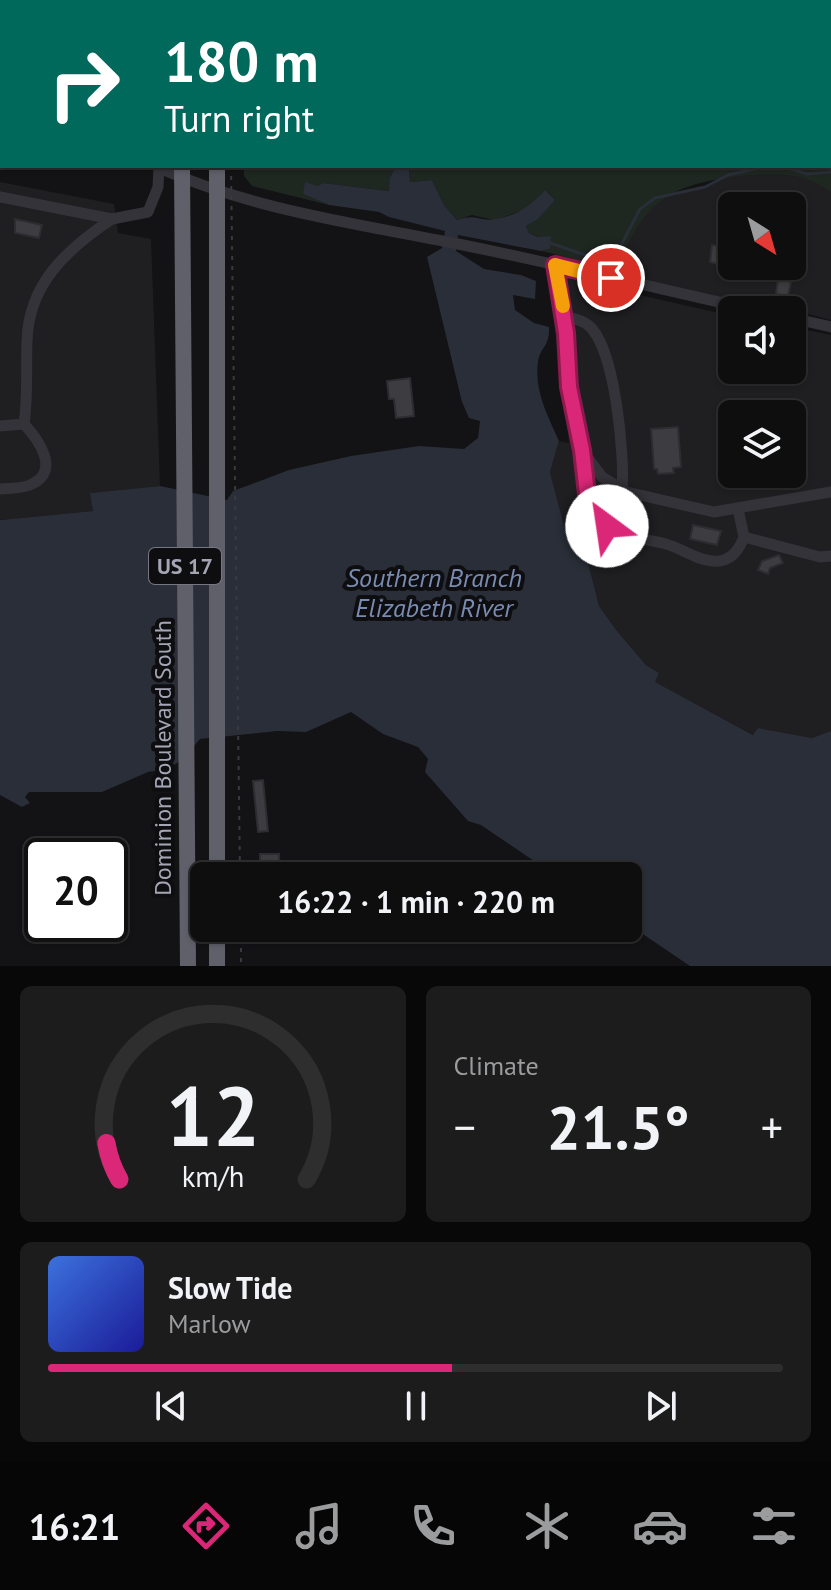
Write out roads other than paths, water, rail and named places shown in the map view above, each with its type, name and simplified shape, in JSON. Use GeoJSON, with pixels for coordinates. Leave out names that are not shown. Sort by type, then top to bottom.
{"type":"FeatureCollection","features":[{"type":"Feature","properties":{"kind":"highway","name":"Dominion Boulevard South"},"geometry":{"type":"LineString","coordinates":[[182,168],[188,966]]}},
{"type":"Feature","properties":{"kind":"highway","name":"US 17"},"geometry":{"type":"LineString","coordinates":[[217,168],[217,862]]}},
{"type":"Feature","properties":{"kind":"highway"},"geometry":{"type":"LineString","coordinates":[[217,942],[217,966]]}},
{"type":"Feature","properties":{"kind":"street"},"geometry":{"type":"LineString","coordinates":[[0,197],[112,219],[148,212],[158,187],[159,168]]}},
{"type":"Feature","properties":{"kind":"street"},"geometry":{"type":"LineString","coordinates":[[161,168],[203,187],[275,209],[462,245],[718,302]]}},
{"type":"Feature","properties":{"kind":"street"},"geometry":{"type":"LineString","coordinates":[[0,489],[29,486],[44,473],[44,450],[24,424],[26,339],[37,295],[47,276],[70,249],[112,219]]}},
{"type":"Feature","properties":{"kind":"street"},"geometry":{"type":"LineString","coordinates":[[555,265],[564,316],[569,387],[591,508],[607,526],[625,536],[666,544],[709,560],[721,561],[734,554],[744,537],[738,509]]}},
{"type":"Feature","properties":{"kind":"street"},"geometry":{"type":"LineString","coordinates":[[564,316],[587,325],[605,352],[624,461],[622,490]]}},
{"type":"Feature","properties":{"kind":"street"},"geometry":{"type":"LineString","coordinates":[[806,321],[831,327]]}},
{"type":"Feature","properties":{"kind":"street"},"geometry":{"type":"LineString","coordinates":[[0,426],[24,424]]}},
{"type":"Feature","properties":{"kind":"street"},"geometry":{"type":"LineString","coordinates":[[582,450],[602,477],[622,490],[714,512],[831,492]]}},
{"type":"Feature","properties":{"kind":"street"},"geometry":{"type":"LineString","coordinates":[[744,537],[820,557],[831,556]]}},
{"type":"Feature","properties":{"kind":"water","name":"Southern Branch Elizabeth River"},"geometry":{"type":"Polygon","coordinates":[[[394,168],[409,168],[410,182],[432,180],[444,205],[457,220],[469,217],[503,218],[529,205],[545,190],[555,200],[538,219],[526,226],[529,233],[538,237],[551,236],[550,249],[541,251],[458,235],[456,251],[484,269],[521,275],[536,281],[535,299],[513,295],[515,310],[534,323],[549,327],[537,373],[543,403],[559,441],[550,472],[564,526],[586,554],[599,606],[646,665],[659,673],[655,682],[753,735],[758,728],[812,738],[831,731],[831,966],[690,966],[642,933],[642,862],[535,862],[481,825],[468,821],[425,772],[428,759],[418,747],[383,734],[351,712],[306,732],[277,731],[200,739],[182,760],[167,769],[148,772],[102,792],[29,792],[25,797],[30,803],[22,807],[0,795],[0,520],[93,511],[90,493],[160,486],[227,500],[233,491],[289,470],[351,456],[419,446],[464,449],[478,438],[480,421],[469,418],[462,402],[427,257],[442,248],[445,231],[379,212],[329,205],[303,194],[305,182],[317,186],[324,183],[389,191],[394,168]]]}},
{"type":"Feature","properties":{"kind":"waterway"},"geometry":{"type":"LineString","coordinates":[[550,243],[594,258],[611,256],[618,251],[640,209],[655,198],[705,187],[728,175],[760,168]]}},
{"type":"Feature","properties":{"kind":"waterway"},"geometry":{"type":"LineString","coordinates":[[788,168],[807,174],[831,172]]}}]}
